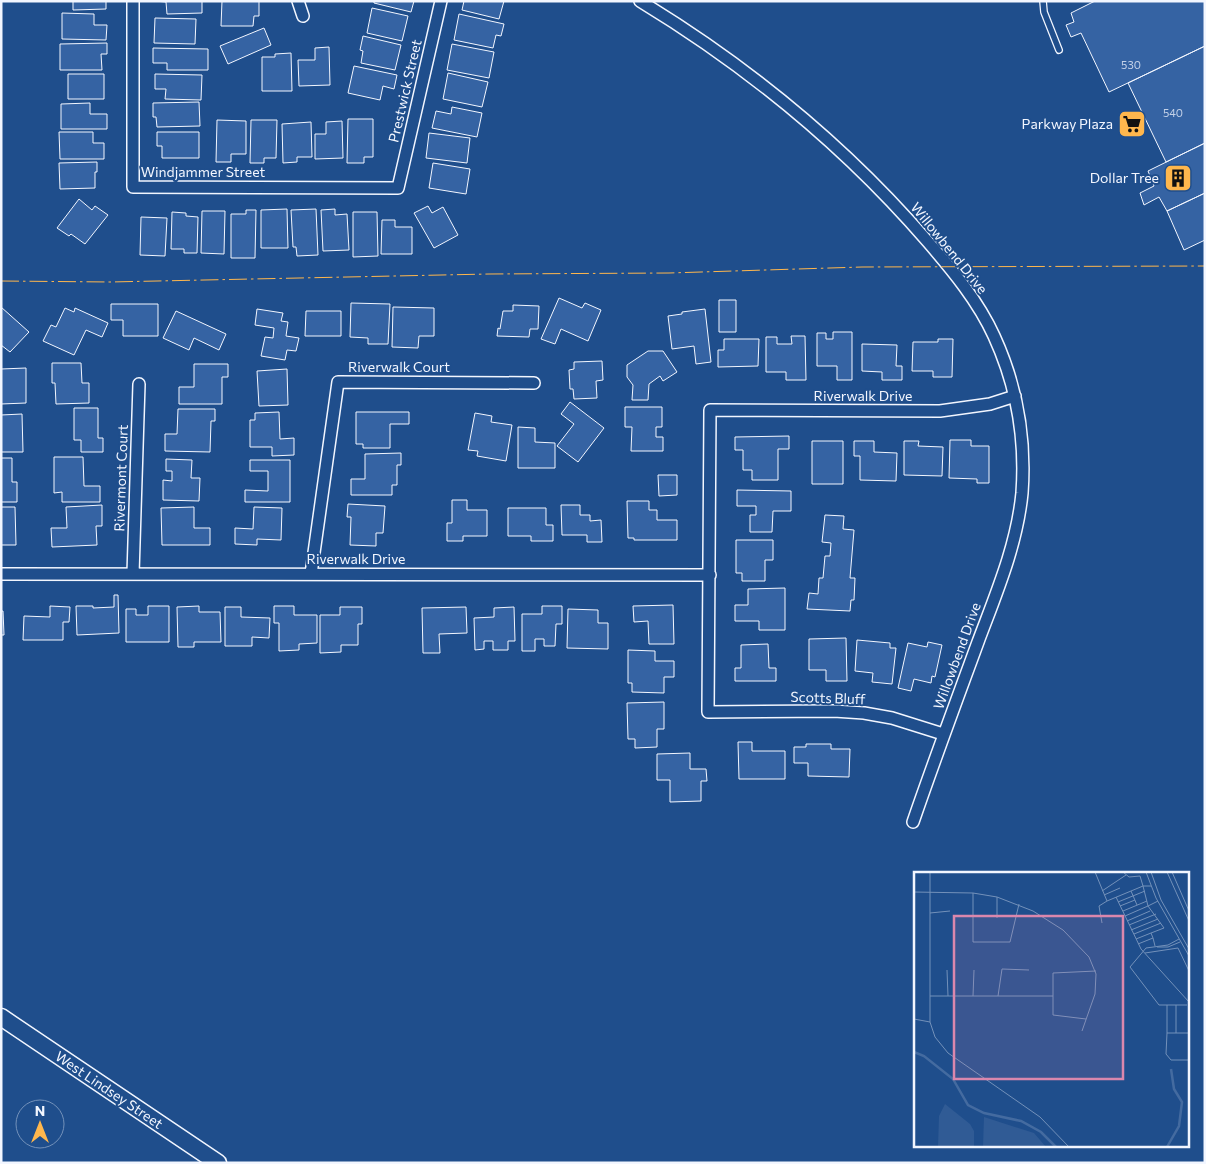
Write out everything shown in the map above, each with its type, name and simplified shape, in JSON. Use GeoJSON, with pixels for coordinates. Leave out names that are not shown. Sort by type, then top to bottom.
{"type":"FeatureCollection","features":[{"type":"Feature","properties":{"kind":"main road","name":"West Lindsey Street"},"geometry":{"type":"LineString","coordinates":[[1,1017],[218,1163]]}},
{"type":"Feature","properties":{"kind":"street","name":"Windjammer Street"},"geometry":{"type":"LineString","coordinates":[[134,1],[133,187],[398,188]]}},
{"type":"Feature","properties":{"kind":"street"},"geometry":{"type":"LineString","coordinates":[[298,1],[303,16]]}},
{"type":"Feature","properties":{"kind":"street","name":"Prestwick Street"},"geometry":{"type":"LineString","coordinates":[[398,188],[441,1]]}},
{"type":"Feature","properties":{"kind":"street","name":"Willowbend Drive"},"geometry":{"type":"LineString","coordinates":[[640,1],[718,52],[779,98],[866,175],[906,216],[967,289],[993,335],[1015,396],[1023,443],[1022,495],[1017,526],[998,588],[913,822]]}},
{"type":"Feature","properties":{"kind":"street","name":"Riverwalk Court"},"geometry":{"type":"LineString","coordinates":[[312,574],[338,382],[534,382]]}},
{"type":"Feature","properties":{"kind":"street","name":"Rivermont Court"},"geometry":{"type":"LineString","coordinates":[[133,574],[139,384]]}},
{"type":"Feature","properties":{"kind":"street","name":"Riverwalk Drive"},"geometry":{"type":"LineString","coordinates":[[1,574],[710,576],[710,410],[940,411],[981,405],[1015,396]]}},
{"type":"Feature","properties":{"kind":"street","name":"Scotts Bluff"},"geometry":{"type":"LineString","coordinates":[[710,576],[708,712],[834,711],[864,713],[901,720],[944,734]]}},
{"type":"Feature","properties":{"kind":"lane"},"geometry":{"type":"LineString","coordinates":[[1043,1],[1044,12],[1059,50]]}},
{"type":"Feature","properties":{"kind":"building"},"geometry":{"type":"Polygon","coordinates":[[[73,1],[106,1],[106,9],[73,10],[73,1]]]}},
{"type":"Feature","properties":{"kind":"building"},"geometry":{"type":"Polygon","coordinates":[[[154,1],[202,1],[202,13],[167,14],[166,2],[154,1]]]}},
{"type":"Feature","properties":{"kind":"building"},"geometry":{"type":"Polygon","coordinates":[[[222,1],[259,1],[259,16],[254,16],[253,26],[221,26],[222,1]]]}},
{"type":"Feature","properties":{"kind":"building"},"geometry":{"type":"Polygon","coordinates":[[[374,1],[414,1],[411,12],[374,3],[374,1]]]}},
{"type":"Feature","properties":{"kind":"building"},"geometry":{"type":"Polygon","coordinates":[[[464,1],[504,1],[499,19],[462,10],[464,1]]]}},
{"type":"Feature","properties":{"kind":"building"},"geometry":{"type":"Polygon","coordinates":[[[1095,1],[1205,1],[1205,46],[1109,92],[1081,33],[1071,37],[1066,25],[1074,22],[1071,13],[1095,1]]]}},
{"type":"Feature","properties":{"kind":"building"},"geometry":{"type":"Polygon","coordinates":[[[372,8],[408,16],[402,41],[367,33],[372,8]]]}},
{"type":"Feature","properties":{"kind":"building"},"geometry":{"type":"Polygon","coordinates":[[[62,13],[94,14],[94,25],[107,25],[106,40],[62,39],[62,13]]]}},
{"type":"Feature","properties":{"kind":"building"},"geometry":{"type":"Polygon","coordinates":[[[459,14],[504,24],[501,36],[496,35],[493,48],[454,40],[459,14]]]}},
{"type":"Feature","properties":{"kind":"building"},"geometry":{"type":"Polygon","coordinates":[[[155,18],[196,19],[195,44],[154,43],[155,18]]]}},
{"type":"Feature","properties":{"kind":"building"},"geometry":{"type":"Polygon","coordinates":[[[264,28],[271,45],[228,64],[220,46],[264,28]]]}},
{"type":"Feature","properties":{"kind":"building"},"geometry":{"type":"Polygon","coordinates":[[[363,36],[401,45],[395,70],[361,63],[363,51],[360,50],[363,36]]]}},
{"type":"Feature","properties":{"kind":"building"},"geometry":{"type":"Polygon","coordinates":[[[107,43],[107,54],[101,54],[102,70],[60,70],[60,44],[107,43]]]}},
{"type":"Feature","properties":{"kind":"building"},"geometry":{"type":"Polygon","coordinates":[[[452,44],[494,52],[489,78],[447,70],[452,44]]]}},
{"type":"Feature","properties":{"kind":"building"},"geometry":{"type":"Polygon","coordinates":[[[1205,46],[1205,143],[1166,162],[1128,83],[1205,46]]]}},
{"type":"Feature","properties":{"kind":"building"},"geometry":{"type":"Polygon","coordinates":[[[329,47],[330,85],[299,86],[298,60],[315,60],[315,48],[329,47]]]}},
{"type":"Feature","properties":{"kind":"building"},"geometry":{"type":"Polygon","coordinates":[[[153,48],[208,49],[208,70],[167,70],[167,63],[153,63],[153,48]]]}},
{"type":"Feature","properties":{"kind":"building"},"geometry":{"type":"Polygon","coordinates":[[[291,53],[292,91],[262,91],[262,57],[275,57],[275,54],[291,53]]]}},
{"type":"Feature","properties":{"kind":"building"},"geometry":{"type":"Polygon","coordinates":[[[354,66],[397,75],[394,89],[383,86],[380,100],[348,93],[354,66]]]}},
{"type":"Feature","properties":{"kind":"building"},"geometry":{"type":"Polygon","coordinates":[[[448,73],[488,82],[482,107],[443,99],[448,73]]]}},
{"type":"Feature","properties":{"kind":"building"},"geometry":{"type":"Polygon","coordinates":[[[68,74],[104,74],[104,99],[68,99],[68,74]]]}},
{"type":"Feature","properties":{"kind":"building"},"geometry":{"type":"Polygon","coordinates":[[[155,74],[202,75],[201,100],[165,99],[166,89],[155,89],[155,74]]]}},
{"type":"Feature","properties":{"kind":"building"},"geometry":{"type":"Polygon","coordinates":[[[199,102],[200,126],[157,127],[156,117],[153,117],[153,103],[199,102]]]}},
{"type":"Feature","properties":{"kind":"building"},"geometry":{"type":"Polygon","coordinates":[[[90,103],[90,114],[107,114],[107,129],[61,129],[61,104],[90,103]]]}},
{"type":"Feature","properties":{"kind":"building"},"geometry":{"type":"Polygon","coordinates":[[[452,107],[482,113],[477,137],[432,128],[436,111],[451,114],[452,107]]]}},
{"type":"Feature","properties":{"kind":"building"},"geometry":{"type":"Polygon","coordinates":[[[348,119],[373,119],[373,157],[364,157],[364,163],[347,163],[348,119]]]}},
{"type":"Feature","properties":{"kind":"building"},"geometry":{"type":"Polygon","coordinates":[[[217,120],[246,121],[246,154],[231,154],[231,162],[216,162],[217,120]]]}},
{"type":"Feature","properties":{"kind":"building"},"geometry":{"type":"Polygon","coordinates":[[[251,120],[277,120],[276,158],[264,158],[264,163],[250,163],[251,120]]]}},
{"type":"Feature","properties":{"kind":"building"},"geometry":{"type":"Polygon","coordinates":[[[342,121],[343,158],[315,159],[315,134],[326,134],[326,122],[342,121]]]}},
{"type":"Feature","properties":{"kind":"building"},"geometry":{"type":"Polygon","coordinates":[[[311,122],[312,157],[297,157],[297,162],[283,163],[282,124],[311,122]]]}},
{"type":"Feature","properties":{"kind":"building"},"geometry":{"type":"Polygon","coordinates":[[[59,132],[93,132],[93,143],[104,143],[104,159],[60,159],[59,132]]]}},
{"type":"Feature","properties":{"kind":"building"},"geometry":{"type":"Polygon","coordinates":[[[157,132],[199,132],[199,158],[162,158],[162,146],[157,146],[157,132]]]}},
{"type":"Feature","properties":{"kind":"building"},"geometry":{"type":"Polygon","coordinates":[[[429,133],[470,138],[467,163],[426,158],[429,133]]]}},
{"type":"Feature","properties":{"kind":"building","name":"Dollar Tree"},"geometry":{"type":"Polygon","coordinates":[[[1205,143],[1205,193],[1167,211],[1159,197],[1144,205],[1140,193],[1154,186],[1148,171],[1205,143]]]}},
{"type":"Feature","properties":{"kind":"building"},"geometry":{"type":"Polygon","coordinates":[[[97,162],[95,188],[60,189],[59,163],[97,162]]]}},
{"type":"Feature","properties":{"kind":"building"},"geometry":{"type":"Polygon","coordinates":[[[433,163],[470,169],[466,194],[429,188],[433,163]]]}},
{"type":"Feature","properties":{"kind":"building"},"geometry":{"type":"Polygon","coordinates":[[[1205,193],[1205,240],[1184,250],[1167,211],[1205,193]]]}},
{"type":"Feature","properties":{"kind":"building"},"geometry":{"type":"Polygon","coordinates":[[[79,199],[92,210],[95,206],[108,215],[85,244],[71,234],[69,236],[57,228],[79,199]]]}},
{"type":"Feature","properties":{"kind":"building"},"geometry":{"type":"Polygon","coordinates":[[[428,206],[432,213],[443,207],[458,235],[434,248],[414,213],[428,206]]]}},
{"type":"Feature","properties":{"kind":"building"},"geometry":{"type":"Polygon","coordinates":[[[287,209],[288,248],[261,248],[261,210],[287,209]]]}},
{"type":"Feature","properties":{"kind":"building"},"geometry":{"type":"Polygon","coordinates":[[[316,209],[318,255],[297,256],[296,247],[293,247],[291,210],[316,209]]]}},
{"type":"Feature","properties":{"kind":"building"},"geometry":{"type":"Polygon","coordinates":[[[335,209],[335,215],[347,214],[349,250],[323,251],[321,210],[335,209]]]}},
{"type":"Feature","properties":{"kind":"building"},"geometry":{"type":"Polygon","coordinates":[[[246,210],[256,210],[255,258],[231,258],[231,214],[246,214],[246,210]]]}},
{"type":"Feature","properties":{"kind":"building"},"geometry":{"type":"Polygon","coordinates":[[[202,211],[225,211],[224,254],[201,253],[202,211]]]}},
{"type":"Feature","properties":{"kind":"building"},"geometry":{"type":"Polygon","coordinates":[[[172,212],[186,213],[186,216],[198,217],[197,253],[184,253],[184,249],[171,249],[172,212]]]}},
{"type":"Feature","properties":{"kind":"building"},"geometry":{"type":"Polygon","coordinates":[[[353,212],[377,212],[378,256],[353,257],[353,212]]]}},
{"type":"Feature","properties":{"kind":"building"},"geometry":{"type":"Polygon","coordinates":[[[141,217],[167,218],[165,256],[140,255],[141,217]]]}},
{"type":"Feature","properties":{"kind":"building"},"geometry":{"type":"Polygon","coordinates":[[[382,220],[395,220],[395,227],[412,227],[412,254],[381,254],[382,220]]]}},
{"type":"Feature","properties":{"kind":"building"},"geometry":{"type":"Polygon","coordinates":[[[559,298],[582,308],[585,303],[601,310],[588,341],[561,329],[555,344],[541,339],[559,298]]]}},
{"type":"Feature","properties":{"kind":"building"},"geometry":{"type":"Polygon","coordinates":[[[719,300],[736,300],[736,332],[719,332],[719,300]]]}},
{"type":"Feature","properties":{"kind":"building"},"geometry":{"type":"Polygon","coordinates":[[[351,303],[390,304],[388,344],[368,344],[368,338],[350,337],[351,303]]]}},
{"type":"Feature","properties":{"kind":"building"},"geometry":{"type":"Polygon","coordinates":[[[111,304],[158,304],[158,336],[123,336],[123,320],[111,320],[111,304]]]}},
{"type":"Feature","properties":{"kind":"building"},"geometry":{"type":"Polygon","coordinates":[[[513,305],[539,306],[538,329],[530,329],[529,337],[497,336],[503,311],[513,311],[513,305]]]}},
{"type":"Feature","properties":{"kind":"building"},"geometry":{"type":"Polygon","coordinates":[[[1,307],[29,332],[10,352],[1,345],[1,307]]]}},
{"type":"Feature","properties":{"kind":"building"},"geometry":{"type":"Polygon","coordinates":[[[393,307],[434,308],[434,336],[419,336],[418,348],[392,347],[393,307]]]}},
{"type":"Feature","properties":{"kind":"building"},"geometry":{"type":"Polygon","coordinates":[[[65,308],[74,312],[75,308],[108,323],[102,337],[86,330],[74,355],[43,341],[51,325],[56,327],[65,308]]]}},
{"type":"Feature","properties":{"kind":"building"},"geometry":{"type":"Polygon","coordinates":[[[257,309],[283,313],[281,321],[288,322],[286,336],[299,338],[296,351],[287,350],[285,360],[261,356],[265,337],[273,338],[274,328],[255,325],[257,309]]]}},
{"type":"Feature","properties":{"kind":"building"},"geometry":{"type":"Polygon","coordinates":[[[705,309],[711,362],[696,364],[694,346],[672,349],[668,316],[705,309]]]}},
{"type":"Feature","properties":{"kind":"building"},"geometry":{"type":"Polygon","coordinates":[[[176,311],[226,334],[219,350],[194,338],[189,350],[163,338],[176,311]]]}},
{"type":"Feature","properties":{"kind":"building"},"geometry":{"type":"Polygon","coordinates":[[[306,311],[341,311],[341,336],[305,336],[306,311]]]}},
{"type":"Feature","properties":{"kind":"building"},"geometry":{"type":"Polygon","coordinates":[[[833,332],[852,332],[852,380],[837,380],[837,366],[817,366],[817,333],[826,333],[826,339],[833,339],[833,332]]]}},
{"type":"Feature","properties":{"kind":"building"},"geometry":{"type":"Polygon","coordinates":[[[791,336],[805,336],[806,380],[786,380],[786,372],[766,372],[766,337],[777,337],[777,344],[792,344],[791,336]]]}},
{"type":"Feature","properties":{"kind":"building"},"geometry":{"type":"Polygon","coordinates":[[[724,339],[759,339],[758,366],[718,367],[718,350],[724,350],[724,339]]]}},
{"type":"Feature","properties":{"kind":"building"},"geometry":{"type":"Polygon","coordinates":[[[938,339],[953,339],[952,377],[933,377],[933,371],[912,371],[913,342],[938,342],[938,339]]]}},
{"type":"Feature","properties":{"kind":"building"},"geometry":{"type":"Polygon","coordinates":[[[862,344],[897,345],[896,366],[902,366],[902,380],[882,380],[882,372],[862,371],[862,344]]]}},
{"type":"Feature","properties":{"kind":"building"},"geometry":{"type":"Polygon","coordinates":[[[648,351],[663,351],[677,372],[663,381],[660,376],[649,384],[648,400],[632,400],[633,385],[627,377],[627,365],[648,351]]]}},
{"type":"Feature","properties":{"kind":"building"},"geometry":{"type":"Polygon","coordinates":[[[602,361],[603,380],[596,381],[597,398],[574,399],[573,389],[570,389],[569,370],[574,369],[574,362],[602,361]]]}},
{"type":"Feature","properties":{"kind":"building"},"geometry":{"type":"Polygon","coordinates":[[[52,363],[81,363],[82,383],[89,383],[89,403],[56,404],[55,383],[52,383],[52,363]]]}},
{"type":"Feature","properties":{"kind":"building"},"geometry":{"type":"Polygon","coordinates":[[[194,364],[228,364],[228,377],[222,377],[222,404],[179,404],[179,387],[194,387],[194,364]]]}},
{"type":"Feature","properties":{"kind":"building"},"geometry":{"type":"Polygon","coordinates":[[[26,368],[26,403],[1,404],[1,369],[26,368]]]}},
{"type":"Feature","properties":{"kind":"building"},"geometry":{"type":"Polygon","coordinates":[[[287,369],[288,405],[259,406],[257,371],[287,369]]]}},
{"type":"Feature","properties":{"kind":"building"},"geometry":{"type":"Polygon","coordinates":[[[570,402],[604,428],[578,462],[557,446],[574,424],[561,414],[570,402]]]}},
{"type":"Feature","properties":{"kind":"building"},"geometry":{"type":"Polygon","coordinates":[[[625,407],[662,407],[662,427],[656,427],[656,437],[663,437],[663,451],[631,451],[632,427],[625,427],[625,407]]]}},
{"type":"Feature","properties":{"kind":"building"},"geometry":{"type":"Polygon","coordinates":[[[74,408],[98,408],[98,438],[103,438],[103,452],[81,452],[81,440],[74,440],[74,408]]]}},
{"type":"Feature","properties":{"kind":"building"},"geometry":{"type":"Polygon","coordinates":[[[178,409],[215,409],[215,421],[211,421],[210,452],[165,451],[165,434],[177,434],[178,409]]]}},
{"type":"Feature","properties":{"kind":"building"},"geometry":{"type":"Polygon","coordinates":[[[279,412],[280,439],[294,438],[294,455],[272,456],[272,447],[250,447],[250,420],[255,420],[255,413],[279,412]]]}},
{"type":"Feature","properties":{"kind":"building"},"geometry":{"type":"Polygon","coordinates":[[[356,412],[409,412],[409,424],[390,424],[390,448],[363,448],[363,444],[356,444],[356,412]]]}},
{"type":"Feature","properties":{"kind":"building"},"geometry":{"type":"Polygon","coordinates":[[[475,413],[492,416],[491,422],[512,425],[506,461],[477,456],[478,451],[468,450],[475,413]]]}},
{"type":"Feature","properties":{"kind":"building"},"geometry":{"type":"Polygon","coordinates":[[[22,414],[23,452],[1,452],[1,415],[22,414]]]}},
{"type":"Feature","properties":{"kind":"building"},"geometry":{"type":"Polygon","coordinates":[[[518,427],[535,428],[535,442],[555,443],[555,468],[518,468],[518,427]]]}},
{"type":"Feature","properties":{"kind":"building"},"geometry":{"type":"Polygon","coordinates":[[[789,436],[789,449],[778,449],[778,480],[752,480],[752,470],[743,470],[743,450],[735,450],[735,437],[789,436]]]}},
{"type":"Feature","properties":{"kind":"building"},"geometry":{"type":"Polygon","coordinates":[[[950,440],[971,440],[971,446],[989,446],[989,483],[977,483],[977,479],[949,478],[950,440]]]}},
{"type":"Feature","properties":{"kind":"building"},"geometry":{"type":"Polygon","coordinates":[[[812,441],[843,441],[843,484],[812,484],[812,441]]]}},
{"type":"Feature","properties":{"kind":"building"},"geometry":{"type":"Polygon","coordinates":[[[854,441],[874,441],[874,452],[897,453],[896,481],[860,480],[860,456],[854,456],[854,441]]]}},
{"type":"Feature","properties":{"kind":"building"},"geometry":{"type":"Polygon","coordinates":[[[904,441],[919,441],[918,446],[943,447],[942,476],[904,475],[904,441]]]}},
{"type":"Feature","properties":{"kind":"building"},"geometry":{"type":"Polygon","coordinates":[[[401,453],[401,465],[397,465],[397,485],[392,485],[392,495],[351,495],[351,479],[365,479],[365,454],[401,453]]]}},
{"type":"Feature","properties":{"kind":"building"},"geometry":{"type":"Polygon","coordinates":[[[54,457],[83,457],[84,486],[100,486],[100,502],[62,502],[62,492],[54,493],[54,457]]]}},
{"type":"Feature","properties":{"kind":"building"},"geometry":{"type":"Polygon","coordinates":[[[1,458],[12,458],[12,482],[17,482],[17,502],[1,502],[1,458]]]}},
{"type":"Feature","properties":{"kind":"building"},"geometry":{"type":"Polygon","coordinates":[[[166,459],[192,460],[191,478],[200,478],[199,501],[163,500],[163,480],[172,481],[172,471],[166,471],[166,459]]]}},
{"type":"Feature","properties":{"kind":"building"},"geometry":{"type":"Polygon","coordinates":[[[250,460],[290,460],[290,502],[245,502],[245,490],[268,491],[268,471],[250,471],[250,460]]]}},
{"type":"Feature","properties":{"kind":"building"},"geometry":{"type":"Polygon","coordinates":[[[658,475],[677,475],[677,495],[659,496],[658,475]]]}},
{"type":"Feature","properties":{"kind":"building"},"geometry":{"type":"Polygon","coordinates":[[[737,490],[791,491],[791,511],[773,511],[772,532],[750,532],[750,515],[756,515],[756,506],[737,506],[737,490]]]}},
{"type":"Feature","properties":{"kind":"building"},"geometry":{"type":"Polygon","coordinates":[[[452,500],[467,500],[467,510],[487,510],[487,536],[463,536],[463,541],[447,541],[447,523],[452,523],[452,500]]]}},
{"type":"Feature","properties":{"kind":"building"},"geometry":{"type":"Polygon","coordinates":[[[627,501],[649,501],[649,510],[657,510],[657,520],[677,520],[677,540],[634,540],[634,538],[628,538],[627,501]]]}},
{"type":"Feature","properties":{"kind":"building"},"geometry":{"type":"Polygon","coordinates":[[[348,504],[385,506],[383,533],[376,533],[376,546],[350,545],[351,517],[347,517],[348,504]]]}},
{"type":"Feature","properties":{"kind":"building"},"geometry":{"type":"Polygon","coordinates":[[[102,505],[102,526],[96,526],[97,545],[52,547],[51,528],[67,528],[66,507],[102,505]]]}},
{"type":"Feature","properties":{"kind":"building"},"geometry":{"type":"Polygon","coordinates":[[[561,505],[580,505],[580,515],[590,515],[590,521],[601,520],[602,542],[587,542],[587,535],[562,535],[561,505]]]}},
{"type":"Feature","properties":{"kind":"building"},"geometry":{"type":"Polygon","coordinates":[[[1,507],[15,507],[16,545],[1,545],[1,507]]]}},
{"type":"Feature","properties":{"kind":"building"},"geometry":{"type":"Polygon","coordinates":[[[194,507],[194,528],[210,528],[210,545],[162,545],[161,508],[194,507]]]}},
{"type":"Feature","properties":{"kind":"building"},"geometry":{"type":"Polygon","coordinates":[[[254,507],[282,508],[281,540],[257,539],[257,545],[235,544],[235,528],[253,529],[254,507]]]}},
{"type":"Feature","properties":{"kind":"building"},"geometry":{"type":"Polygon","coordinates":[[[508,508],[546,508],[546,525],[553,525],[553,541],[531,541],[531,536],[508,536],[508,508]]]}},
{"type":"Feature","properties":{"kind":"building"},"geometry":{"type":"Polygon","coordinates":[[[825,515],[844,516],[843,529],[854,530],[850,578],[855,578],[854,600],[851,600],[850,611],[807,609],[809,593],[818,594],[819,578],[823,578],[825,556],[830,556],[831,543],[822,542],[825,515]]]}},
{"type":"Feature","properties":{"kind":"building"},"geometry":{"type":"Polygon","coordinates":[[[736,540],[773,540],[773,560],[765,560],[765,581],[742,581],[742,573],[736,573],[736,540]]]}},
{"type":"Feature","properties":{"kind":"building"},"geometry":{"type":"Polygon","coordinates":[[[785,588],[785,630],[759,630],[759,621],[735,621],[735,605],[748,605],[748,589],[785,588]]]}},
{"type":"Feature","properties":{"kind":"building"},"geometry":{"type":"Polygon","coordinates":[[[114,595],[118,595],[119,633],[77,635],[76,606],[93,606],[93,608],[114,607],[114,595]]]}},
{"type":"Feature","properties":{"kind":"building"},"geometry":{"type":"Polygon","coordinates":[[[673,605],[674,644],[649,644],[648,621],[634,622],[633,606],[673,605]]]}},
{"type":"Feature","properties":{"kind":"building"},"geometry":{"type":"Polygon","coordinates":[[[50,606],[70,607],[69,622],[63,622],[63,640],[23,640],[24,616],[50,617],[50,606]]]}},
{"type":"Feature","properties":{"kind":"building"},"geometry":{"type":"Polygon","coordinates":[[[148,606],[169,606],[169,642],[126,642],[126,609],[136,609],[136,615],[148,615],[148,606]]]}},
{"type":"Feature","properties":{"kind":"building"},"geometry":{"type":"Polygon","coordinates":[[[199,606],[199,612],[220,612],[221,642],[194,642],[194,647],[178,647],[177,607],[199,606]]]}},
{"type":"Feature","properties":{"kind":"building"},"geometry":{"type":"Polygon","coordinates":[[[274,606],[294,606],[294,615],[317,615],[317,643],[299,644],[299,650],[279,651],[279,623],[274,623],[274,606]]]}},
{"type":"Feature","properties":{"kind":"building"},"geometry":{"type":"Polygon","coordinates":[[[542,606],[562,606],[562,624],[556,624],[555,646],[544,646],[544,639],[535,639],[535,651],[522,651],[522,614],[542,614],[542,606]]]}},
{"type":"Feature","properties":{"kind":"building"},"geometry":{"type":"Polygon","coordinates":[[[225,607],[241,607],[241,617],[270,618],[269,638],[252,637],[252,646],[225,646],[225,607]]]}},
{"type":"Feature","properties":{"kind":"building"},"geometry":{"type":"Polygon","coordinates":[[[340,607],[362,607],[362,624],[358,624],[358,645],[341,645],[341,652],[320,653],[320,615],[340,615],[340,607]]]}},
{"type":"Feature","properties":{"kind":"building"},"geometry":{"type":"Polygon","coordinates":[[[466,607],[467,633],[439,634],[440,653],[423,653],[422,608],[466,607]]]}},
{"type":"Feature","properties":{"kind":"building"},"geometry":{"type":"Polygon","coordinates":[[[514,607],[515,641],[508,641],[508,650],[493,650],[493,641],[484,641],[484,649],[475,650],[474,618],[494,617],[494,608],[514,607]]]}},
{"type":"Feature","properties":{"kind":"building"},"geometry":{"type":"Polygon","coordinates":[[[568,609],[598,610],[598,623],[608,623],[608,649],[567,648],[568,609]]]}},
{"type":"Feature","properties":{"kind":"building"},"geometry":{"type":"Polygon","coordinates":[[[1,611],[3,611],[4,635],[1,635],[1,611]]]}},
{"type":"Feature","properties":{"kind":"building"},"geometry":{"type":"Polygon","coordinates":[[[846,638],[847,681],[826,681],[826,670],[809,670],[809,639],[846,638]]]}},
{"type":"Feature","properties":{"kind":"building"},"geometry":{"type":"Polygon","coordinates":[[[857,640],[890,643],[890,648],[896,648],[892,684],[872,682],[873,673],[855,671],[857,640]]]}},
{"type":"Feature","properties":{"kind":"building"},"geometry":{"type":"Polygon","coordinates":[[[928,642],[942,645],[935,677],[932,676],[931,683],[914,679],[911,691],[898,688],[908,643],[927,647],[928,642]]]}},
{"type":"Feature","properties":{"kind":"building"},"geometry":{"type":"Polygon","coordinates":[[[768,644],[769,668],[776,668],[776,681],[735,681],[735,668],[741,668],[741,645],[768,644]]]}},
{"type":"Feature","properties":{"kind":"building"},"geometry":{"type":"Polygon","coordinates":[[[628,650],[655,651],[655,661],[674,661],[674,677],[664,677],[664,693],[632,692],[632,683],[628,683],[628,650]]]}},
{"type":"Feature","properties":{"kind":"building"},"geometry":{"type":"Polygon","coordinates":[[[664,702],[664,729],[657,729],[657,747],[635,748],[635,739],[628,739],[627,703],[664,702]]]}},
{"type":"Feature","properties":{"kind":"building"},"geometry":{"type":"Polygon","coordinates":[[[738,742],[752,742],[752,751],[785,751],[785,779],[739,779],[738,742]]]}},
{"type":"Feature","properties":{"kind":"building"},"geometry":{"type":"Polygon","coordinates":[[[806,744],[831,744],[831,749],[850,749],[849,777],[808,776],[808,763],[794,763],[794,747],[806,747],[806,744]]]}},
{"type":"Feature","properties":{"kind":"building"},"geometry":{"type":"Polygon","coordinates":[[[690,753],[690,769],[706,769],[707,781],[701,781],[701,801],[670,802],[670,780],[657,780],[657,754],[690,753]]]}},
{"type":"Feature","properties":{"kind":"power"},"geometry":{"type":"LineString","coordinates":[[1,281],[110,282],[489,274],[669,273],[862,267],[1205,266]]}},
{"type":"Feature","properties":{"kind":"place","name":"Parkway Plaza"},"geometry":{"type":"Point","coordinates":[1132,124]}},
{"type":"Feature","properties":{"kind":"place","name":"Dollar Tree"},"geometry":{"type":"Point","coordinates":[1178,178]}}]}
